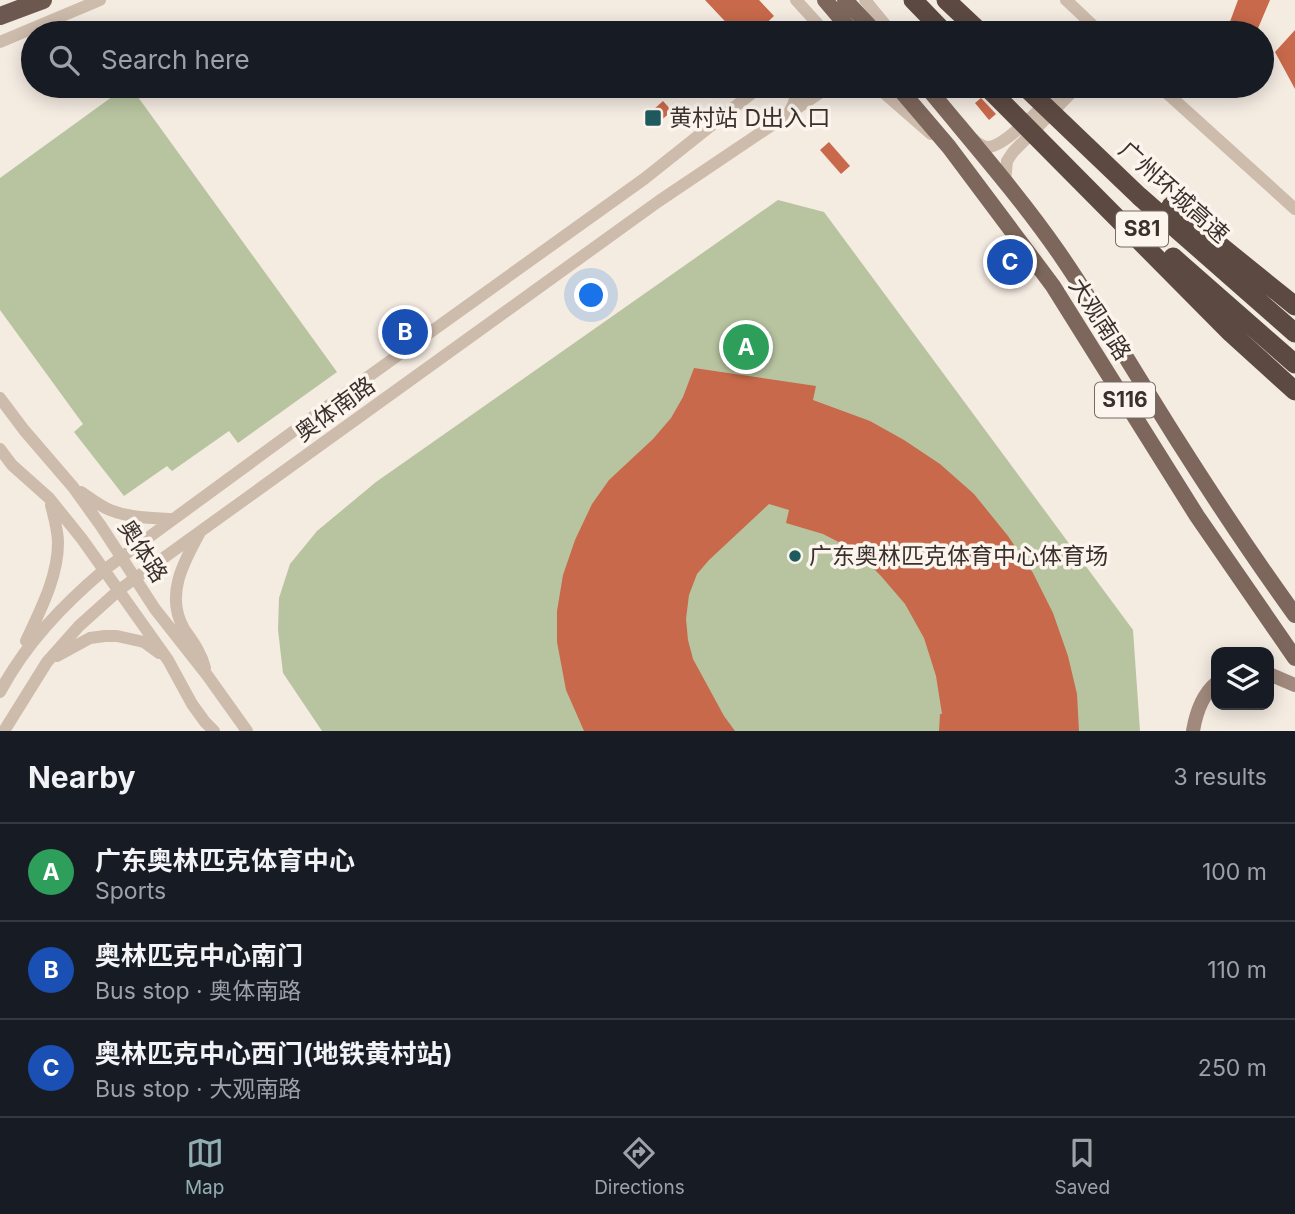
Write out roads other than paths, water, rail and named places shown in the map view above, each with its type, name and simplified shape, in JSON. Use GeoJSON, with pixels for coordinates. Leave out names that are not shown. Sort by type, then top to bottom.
{"type":"FeatureCollection","features":[{"type":"Feature","properties":{"kind":"highway"},"geometry":{"type":"LineString","coordinates":[[0,16],[43,0]]}},
{"type":"Feature","properties":{"kind":"highway"},"geometry":{"type":"LineString","coordinates":[[906,0],[926,21]]}},
{"type":"Feature","properties":{"kind":"highway"},"geometry":{"type":"LineString","coordinates":[[913,0],[933,21]]}},
{"type":"Feature","properties":{"kind":"highway"},"geometry":{"type":"LineString","coordinates":[[938,0],[958,21]]}},
{"type":"Feature","properties":{"kind":"highway"},"geometry":{"type":"LineString","coordinates":[[946,0],[968,21]]}},
{"type":"Feature","properties":{"kind":"highway"},"geometry":{"type":"LineString","coordinates":[[998,98],[1231,333],[1295,391]]}},
{"type":"Feature","properties":{"kind":"highway","name":"广州环城高速"},"geometry":{"type":"LineString","coordinates":[[1008,98],[1154,240],[1295,364]]}},
{"type":"Feature","properties":{"kind":"highway","name":"广州环城高速"},"geometry":{"type":"LineString","coordinates":[[1037,98],[1139,196],[1295,333]]}},
{"type":"Feature","properties":{"kind":"highway"},"geometry":{"type":"LineString","coordinates":[[1050,98],[1172,206],[1295,306]]}},
{"type":"Feature","properties":{"kind":"main road"},"geometry":{"type":"LineString","coordinates":[[825,0],[843,21]]}},
{"type":"Feature","properties":{"kind":"main road"},"geometry":{"type":"LineString","coordinates":[[845,0],[865,21]]}},
{"type":"Feature","properties":{"kind":"main road","name":"大观南路"},"geometry":{"type":"LineString","coordinates":[[907,98],[949,147],[1053,286],[1223,556],[1295,658]]}},
{"type":"Feature","properties":{"kind":"main road","name":"大观南路"},"geometry":{"type":"LineString","coordinates":[[936,98],[1035,220],[1083,289],[1230,523],[1295,615]]}},
{"type":"Feature","properties":{"kind":"main road"},"geometry":{"type":"LineString","coordinates":[[1274,676],[1295,685]]}},
{"type":"Feature","properties":{"kind":"main road"},"geometry":{"type":"LineString","coordinates":[[1193,731],[1203,697],[1211,688]]}},
{"type":"Feature","properties":{"kind":"street"},"geometry":{"type":"LineString","coordinates":[[50,21],[100,0]]}},
{"type":"Feature","properties":{"kind":"street"},"geometry":{"type":"LineString","coordinates":[[796,0],[813,21]]}},
{"type":"Feature","properties":{"kind":"street"},"geometry":{"type":"LineString","coordinates":[[865,0],[882,21]]}},
{"type":"Feature","properties":{"kind":"street"},"geometry":{"type":"LineString","coordinates":[[1066,0],[1088,21]]}},
{"type":"Feature","properties":{"kind":"street"},"geometry":{"type":"LineString","coordinates":[[0,42],[21,33]]}},
{"type":"Feature","properties":{"kind":"street","name":"奥体南路"},"geometry":{"type":"LineString","coordinates":[[0,692],[14,666],[38,634],[79,591],[104,570],[644,179],[746,98]]}},
{"type":"Feature","properties":{"kind":"street"},"geometry":{"type":"LineString","coordinates":[[788,114],[795,98]]}},
{"type":"Feature","properties":{"kind":"street","name":"奥体南路"},"geometry":{"type":"LineString","coordinates":[[4,731],[47,662],[79,626],[119,590],[659,201],[812,98]]}},
{"type":"Feature","properties":{"kind":"street"},"geometry":{"type":"LineString","coordinates":[[889,98],[949,147]]}},
{"type":"Feature","properties":{"kind":"street"},"geometry":{"type":"LineString","coordinates":[[941,98],[962,130],[986,147],[1010,137],[1051,98]]}},
{"type":"Feature","properties":{"kind":"street"},"geometry":{"type":"LineString","coordinates":[[1004,181],[1007,161],[1013,152],[1066,98]]}},
{"type":"Feature","properties":{"kind":"street"},"geometry":{"type":"LineString","coordinates":[[1173,98],[1295,209]]}},
{"type":"Feature","properties":{"kind":"street","name":"奥体路"},"geometry":{"type":"LineString","coordinates":[[0,398],[73,486],[155,609],[247,731]]}},
{"type":"Feature","properties":{"kind":"street","name":"奥体路"},"geometry":{"type":"LineString","coordinates":[[0,449],[12,465],[49,498],[82,539],[168,660],[192,704],[214,731]]}},
{"type":"Feature","properties":{"kind":"street"},"geometry":{"type":"LineString","coordinates":[[73,486],[108,509],[119,513],[172,519]]}},
{"type":"Feature","properties":{"kind":"street"},"geometry":{"type":"LineString","coordinates":[[212,491],[211,506],[217,513],[225,514]]}},
{"type":"Feature","properties":{"kind":"street"},"geometry":{"type":"LineString","coordinates":[[14,666],[45,599],[55,569],[58,544],[49,498]]}},
{"type":"Feature","properties":{"kind":"street"},"geometry":{"type":"LineString","coordinates":[[201,531],[180,572],[176,597],[179,617],[202,654],[207,675]]}},
{"type":"Feature","properties":{"kind":"street"},"geometry":{"type":"LineString","coordinates":[[47,662],[90,638],[117,636],[144,642],[168,660]]}},
{"type":"Feature","properties":{"kind":"place","name":"黄村站 D出入口"},"geometry":{"type":"Point","coordinates":[653,118]}},
{"type":"Feature","properties":{"kind":"place","name":"奥林匹克中心西门(地铁黄村站)"},"geometry":{"type":"Point","coordinates":[1010,262]}},
{"type":"Feature","properties":{"kind":"place","name":"奥林匹克中心南门"},"geometry":{"type":"Point","coordinates":[405,332]}},
{"type":"Feature","properties":{"kind":"place","name":"广东奥林匹克体育中心"},"geometry":{"type":"Point","coordinates":[746,347]}},
{"type":"Feature","properties":{"kind":"place","name":"广东奥林匹克体育中心体育场"},"geometry":{"type":"Point","coordinates":[795,556]}}]}
